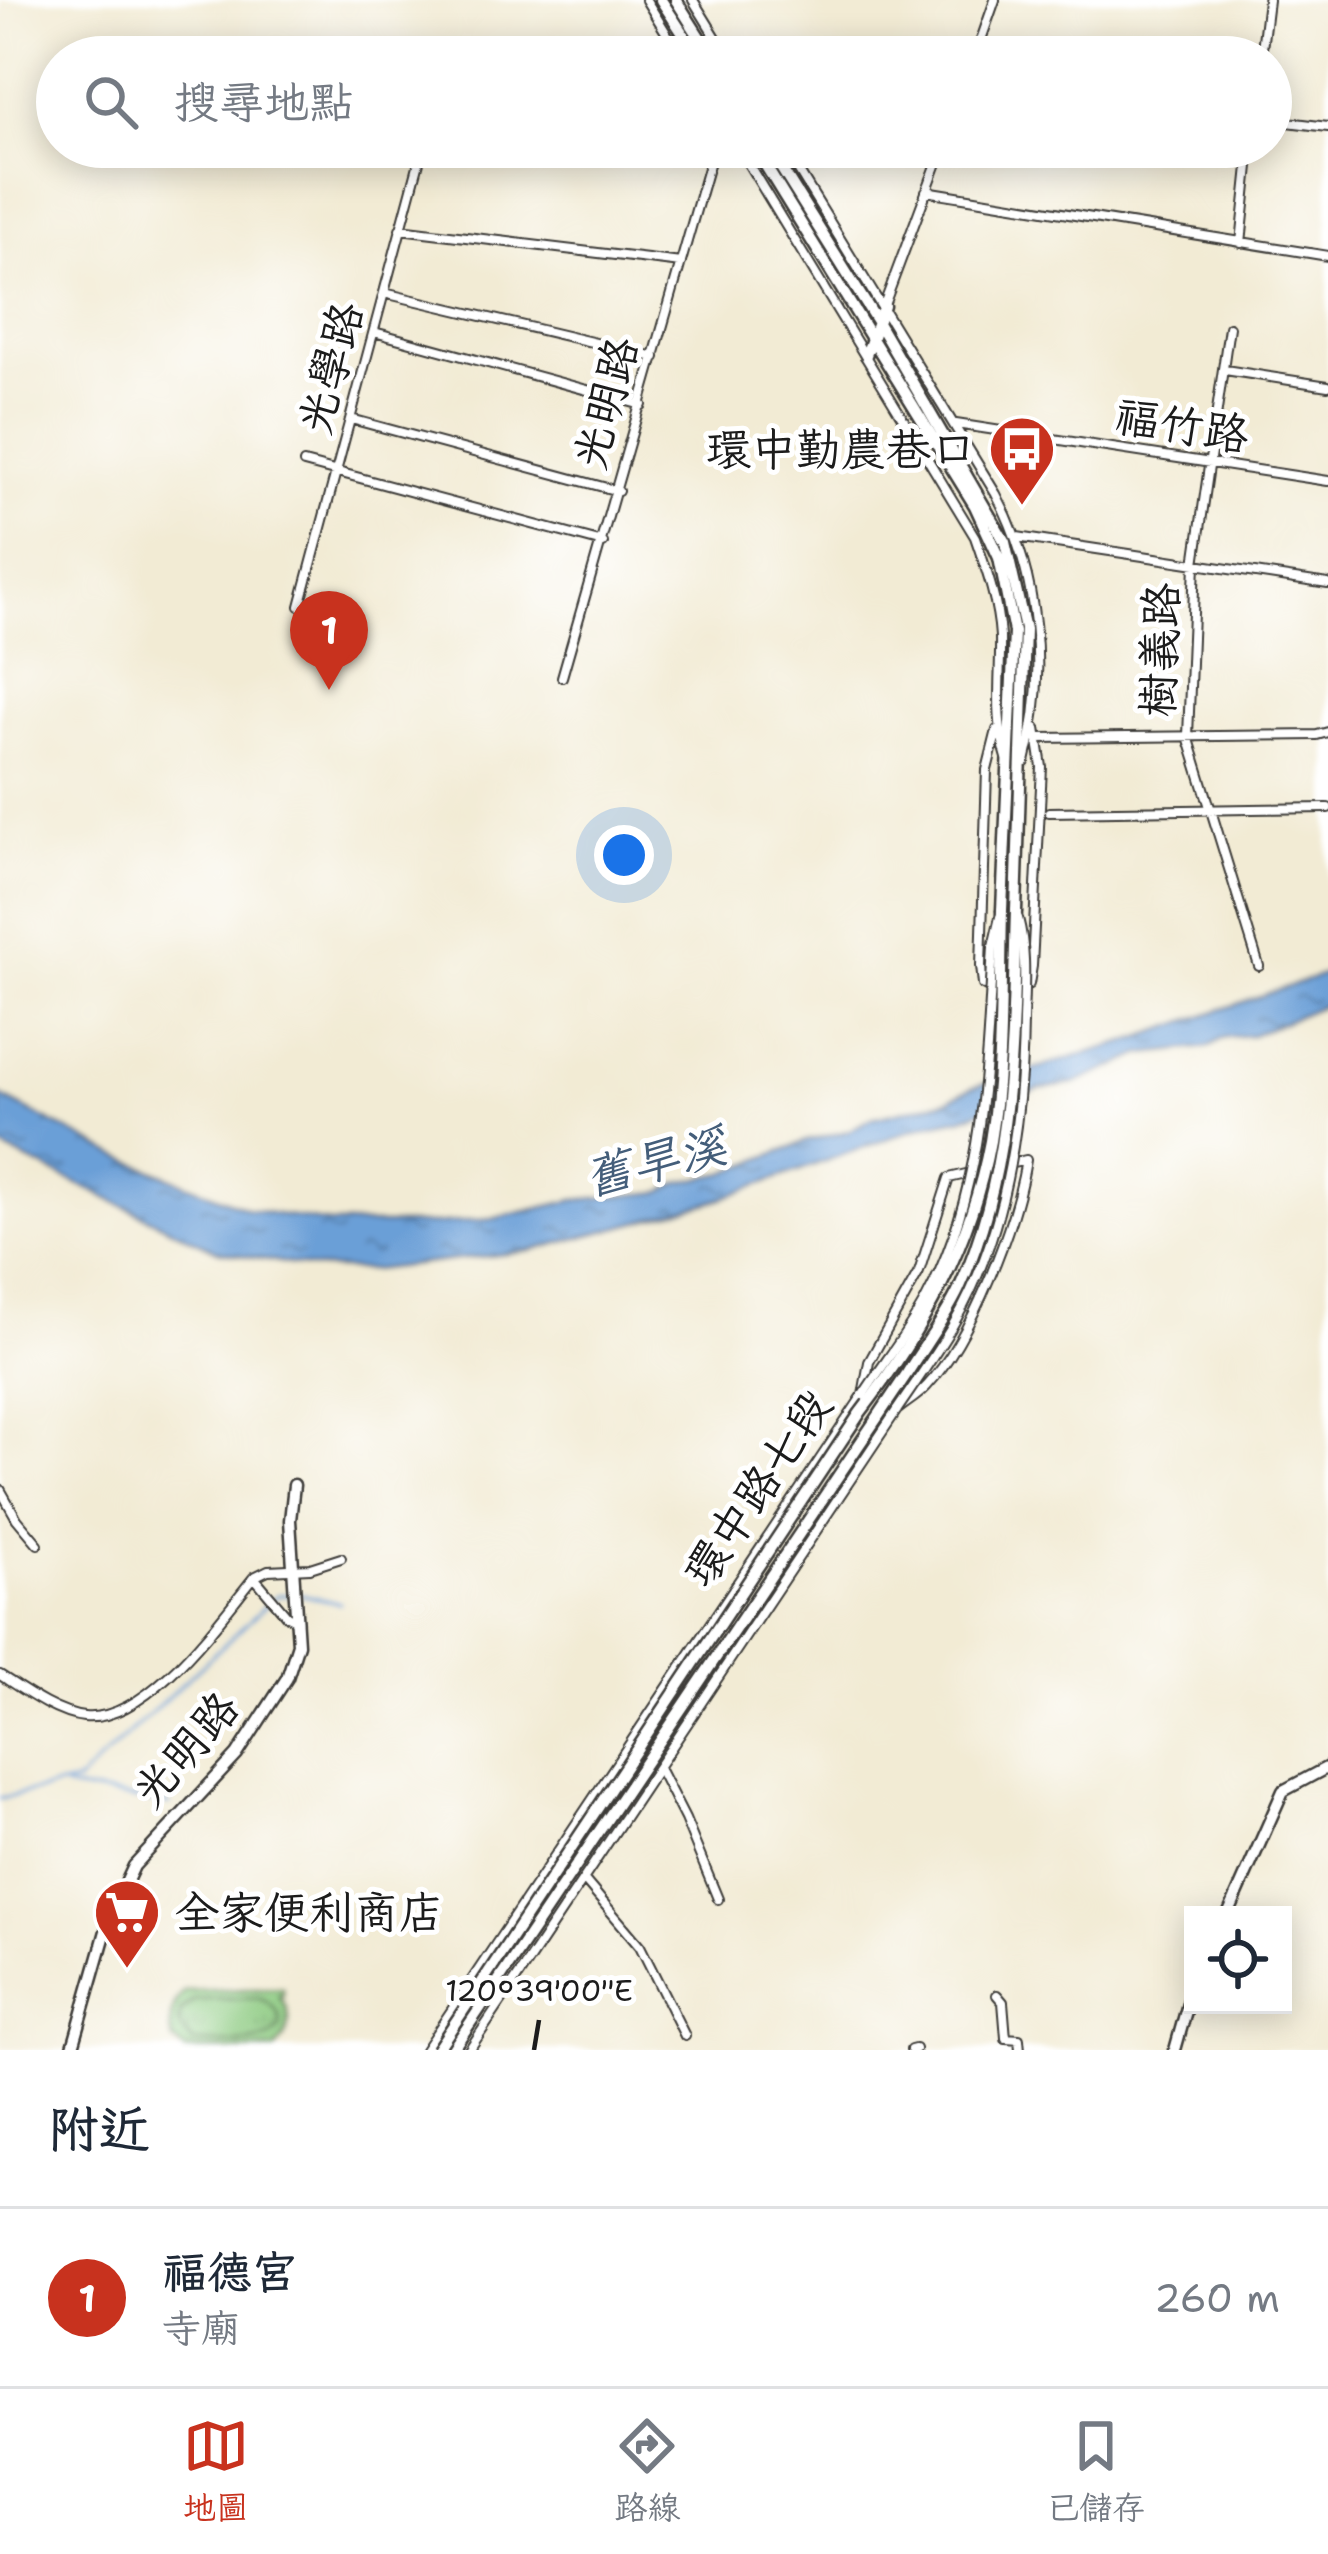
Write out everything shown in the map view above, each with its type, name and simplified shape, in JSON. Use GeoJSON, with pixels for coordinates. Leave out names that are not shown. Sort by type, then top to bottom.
{"type":"FeatureCollection","features":[{"type":"Feature","properties":{"kind":"street"},"geometry":{"type":"LineString","coordinates":[[646,0],[669,36]]}},
{"type":"Feature","properties":{"kind":"street"},"geometry":{"type":"LineString","coordinates":[[662,0],[685,36]]}},
{"type":"Feature","properties":{"kind":"street"},"geometry":{"type":"LineString","coordinates":[[676,0],[699,36]]}},
{"type":"Feature","properties":{"kind":"street"},"geometry":{"type":"LineString","coordinates":[[693,0],[715,36]]}},
{"type":"Feature","properties":{"kind":"street"},"geometry":{"type":"LineString","coordinates":[[983,36],[995,0]]}},
{"type":"Feature","properties":{"kind":"street"},"geometry":{"type":"LineString","coordinates":[[1264,36],[1268,0]]}},
{"type":"Feature","properties":{"kind":"street"},"geometry":{"type":"LineString","coordinates":[[1292,123],[1328,128]]}},
{"type":"Feature","properties":{"kind":"street","name":"光學路"},"geometry":{"type":"LineString","coordinates":[[300,606],[418,168]]}},
{"type":"Feature","properties":{"kind":"street","name":"光明路"},"geometry":{"type":"LineString","coordinates":[[562,677],[708,168]]}},
{"type":"Feature","properties":{"kind":"street","name":"環中路七段"},"geometry":{"type":"LineString","coordinates":[[751,168],[868,349],[975,537],[992,586],[1000,635],[998,729],[1016,768]]}},
{"type":"Feature","properties":{"kind":"street"},"geometry":{"type":"LineString","coordinates":[[767,168],[827,267],[868,349],[987,530],[1025,628]]}},
{"type":"Feature","properties":{"kind":"street"},"geometry":{"type":"LineString","coordinates":[[781,168],[878,322],[1005,542],[1025,628]]}},
{"type":"Feature","properties":{"kind":"street"},"geometry":{"type":"LineString","coordinates":[[797,168],[884,306],[1017,537],[1025,628]]}},
{"type":"Feature","properties":{"kind":"street"},"geometry":{"type":"LineString","coordinates":[[868,349],[935,168]]}},
{"type":"Feature","properties":{"kind":"street"},"geometry":{"type":"LineString","coordinates":[[1241,243],[1248,168]]}},
{"type":"Feature","properties":{"kind":"street"},"geometry":{"type":"LineString","coordinates":[[926,191],[1328,256]]}},
{"type":"Feature","properties":{"kind":"street"},"geometry":{"type":"LineString","coordinates":[[790,205],[790,229]]}},
{"type":"Feature","properties":{"kind":"street"},"geometry":{"type":"LineString","coordinates":[[400,229],[681,263]]}},
{"type":"Feature","properties":{"kind":"street"},"geometry":{"type":"LineString","coordinates":[[384,293],[655,357]]}},
{"type":"Feature","properties":{"kind":"street","name":"樹義路"},"geometry":{"type":"LineString","coordinates":[[1229,327],[1195,563],[1188,736],[1259,966]]}},
{"type":"Feature","properties":{"kind":"street"},"geometry":{"type":"LineString","coordinates":[[374,332],[642,405]]}},
{"type":"Feature","properties":{"kind":"street"},"geometry":{"type":"LineString","coordinates":[[1225,370],[1328,386]]}},
{"type":"Feature","properties":{"kind":"street"},"geometry":{"type":"LineString","coordinates":[[351,419],[618,491]]}},
{"type":"Feature","properties":{"kind":"street","name":"福竹路"},"geometry":{"type":"LineString","coordinates":[[954,424],[1328,481]]}},
{"type":"Feature","properties":{"kind":"street"},"geometry":{"type":"LineString","coordinates":[[304,463],[603,543]]}},
{"type":"Feature","properties":{"kind":"street"},"geometry":{"type":"LineString","coordinates":[[1017,537],[1328,584]]}},
{"type":"Feature","properties":{"kind":"street","name":"環中路七段"},"geometry":{"type":"LineString","coordinates":[[1016,768],[1035,723],[1025,628]]}},
{"type":"Feature","properties":{"kind":"street","name":"環中路七段"},"geometry":{"type":"LineString","coordinates":[[437,2050],[860,1413],[895,1368],[945,1283],[971,1214],[990,1140],[1002,910],[1025,628]]}},
{"type":"Feature","properties":{"kind":"street"},"geometry":{"type":"LineString","coordinates":[[998,729],[987,770],[981,966],[983,985],[988,989],[1016,991],[1029,983],[1042,767],[1035,723]]}},
{"type":"Feature","properties":{"kind":"street"},"geometry":{"type":"LineString","coordinates":[[1037,738],[1328,732]]}},
{"type":"Feature","properties":{"kind":"street","name":"環中路七段"},"geometry":{"type":"LineString","coordinates":[[452,2050],[958,1292],[985,1219],[1004,1142],[1016,910],[1014,789]]}},
{"type":"Feature","properties":{"kind":"street"},"geometry":{"type":"LineString","coordinates":[[1049,812],[1328,808]]}},
{"type":"Feature","properties":{"kind":"street","name":"環中路七段"},"geometry":{"type":"LineString","coordinates":[[425,2050],[925,1301],[961,1209],[979,1141],[993,946],[1002,910]]}},
{"type":"Feature","properties":{"kind":"street","name":"環中路七段"},"geometry":{"type":"LineString","coordinates":[[470,2050],[955,1322],[990,1238],[1015,1144],[1024,946],[1016,910]]}},
{"type":"Feature","properties":{"kind":"street"},"geometry":{"type":"LineString","coordinates":[[863,1395],[869,1362],[919,1272],[949,1178],[1026,1160],[998,1255],[965,1330],[926,1388],[897,1410]]}},
{"type":"Feature","properties":{"kind":"street","name":"光明路"},"geometry":{"type":"LineString","coordinates":[[72,2050],[110,1917],[134,1866],[237,1755],[287,1678],[298,1644],[290,1520],[294,1484]]}},
{"type":"Feature","properties":{"kind":"street"},"geometry":{"type":"LineString","coordinates":[[0,1490],[16,1519],[38,1544]]}},
{"type":"Feature","properties":{"kind":"street"},"geometry":{"type":"LineString","coordinates":[[0,1675],[80,1717],[96,1717],[140,1701],[182,1664],[268,1570],[310,1568],[341,1558]]}},
{"type":"Feature","properties":{"kind":"street"},"geometry":{"type":"LineString","coordinates":[[257,1579],[296,1621]]}},
{"type":"Feature","properties":{"kind":"street"},"geometry":{"type":"LineString","coordinates":[[1232,1906],[1283,1791],[1328,1767]]}},
{"type":"Feature","properties":{"kind":"street"},"geometry":{"type":"LineString","coordinates":[[660,1770],[686,1819],[718,1899]]}},
{"type":"Feature","properties":{"kind":"street"},"geometry":{"type":"LineString","coordinates":[[585,1881],[640,1946],[686,2036]]}},
{"type":"Feature","properties":{"kind":"street"},"geometry":{"type":"LineString","coordinates":[[997,1995],[1004,2002],[1006,2038],[1019,2039],[1020,2050]]}},
{"type":"Feature","properties":{"kind":"street"},"geometry":{"type":"LineString","coordinates":[[459,1997],[480,2014],[494,2018]]}},
{"type":"Feature","properties":{"kind":"street"},"geometry":{"type":"LineString","coordinates":[[1175,2050],[1185,2014]]}},
{"type":"Feature","properties":{"kind":"street"},"geometry":{"type":"LineString","coordinates":[[448,2015],[469,2016],[483,2032]]}},
{"type":"Feature","properties":{"kind":"green space"},"geometry":{"type":"Polygon","coordinates":[[[283,1988],[279,1996],[289,2016],[284,2037],[275,2050],[185,2050],[173,2040],[171,2019],[185,1991],[283,1988]],[[258,1998],[195,2000],[181,2011],[179,2025],[193,2043],[261,2040],[279,2028],[280,2018],[258,1998]]]}},
{"type":"Feature","properties":{"kind":"green space"},"geometry":{"type":"Polygon","coordinates":[[[259,1998],[280,2018],[279,2028],[261,2040],[193,2043],[179,2025],[181,2011],[195,2000],[259,1998]]]}},
{"type":"Feature","properties":{"kind":"water","name":"舊旱溪"},"geometry":{"type":"Polygon","coordinates":[[[1328,973],[1328,1003],[1252,1035],[1225,1037],[1208,1047],[1143,1054],[1074,1084],[1039,1089],[964,1117],[925,1125],[709,1203],[530,1251],[372,1270],[313,1268],[218,1251],[0,1147],[0,1096],[113,1154],[248,1209],[332,1224],[492,1219],[575,1200],[662,1192],[848,1131],[872,1118],[948,1100],[973,1087],[1126,1042],[1328,973]]]}},
{"type":"Feature","properties":{"kind":"waterway","name":"舊旱溪"},"geometry":{"type":"LineString","coordinates":[[301,1594],[340,1603]]}},
{"type":"Feature","properties":{"kind":"waterway","name":"舊旱溪"},"geometry":{"type":"LineString","coordinates":[[0,1798],[76,1783],[277,1595],[291,1595]]}},
{"type":"Feature","properties":{"kind":"waterway"},"geometry":{"type":"LineString","coordinates":[[65,1788],[170,1805]]}},
{"type":"Feature","properties":{"kind":"place","name":"環中勤農巷口"},"geometry":{"type":"Point","coordinates":[1022,508]}},
{"type":"Feature","properties":{"kind":"place","name":"福德宮"},"geometry":{"type":"Point","coordinates":[329,690]}},
{"type":"Feature","properties":{"kind":"place","name":"全家便利商店"},"geometry":{"type":"Point","coordinates":[127,1971]}}]}
